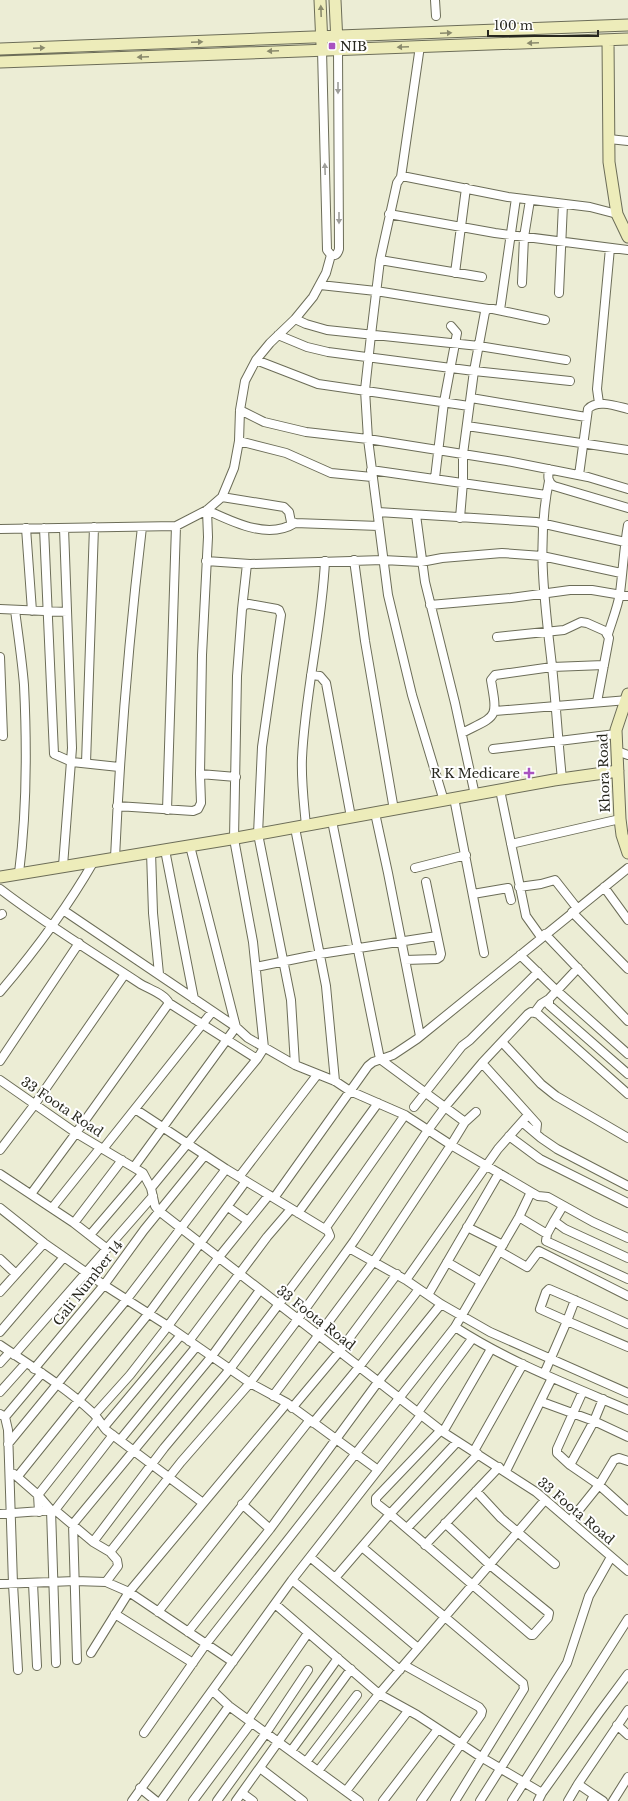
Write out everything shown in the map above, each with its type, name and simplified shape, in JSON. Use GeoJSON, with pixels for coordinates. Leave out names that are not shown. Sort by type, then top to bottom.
{"type":"FeatureCollection","features":[{"type":"Feature","properties":{"kind":"street"},"geometry":{"type":"LineString","coordinates":[[320,0],[327,250],[331,256]]}},
{"type":"Feature","properties":{"kind":"street"},"geometry":{"type":"LineString","coordinates":[[331,256],[338,253],[339,249],[338,49],[335,0]]}},
{"type":"Feature","properties":{"kind":"street"},"geometry":{"type":"LineString","coordinates":[[435,0],[436,16]]}},
{"type":"Feature","properties":{"kind":"street"},"geometry":{"type":"LineString","coordinates":[[0,49],[322,38],[628,25]]}},
{"type":"Feature","properties":{"kind":"street"},"geometry":{"type":"LineString","coordinates":[[0,62],[628,39]]}},
{"type":"Feature","properties":{"kind":"street"},"geometry":{"type":"LineString","coordinates":[[608,40],[609,162],[617,214],[628,237]]}},
{"type":"Feature","properties":{"kind":"street"},"geometry":{"type":"LineString","coordinates":[[420,46],[400,177],[397,182],[389,214],[380,260],[365,390],[368,439],[383,560],[397,636],[412,695],[449,800],[466,855],[484,953]]}},
{"type":"Feature","properties":{"kind":"street"},"geometry":{"type":"LineString","coordinates":[[609,139],[628,141]]}},
{"type":"Feature","properties":{"kind":"street"},"geometry":{"type":"LineString","coordinates":[[400,177],[407,177],[516,198],[590,207],[617,214]]}},
{"type":"Feature","properties":{"kind":"street"},"geometry":{"type":"LineString","coordinates":[[456,273],[466,188]]}},
{"type":"Feature","properties":{"kind":"street"},"geometry":{"type":"LineString","coordinates":[[500,310],[516,198]]}},
{"type":"Feature","properties":{"kind":"street"},"geometry":{"type":"LineString","coordinates":[[522,283],[524,237],[530,200]]}},
{"type":"Feature","properties":{"kind":"street"},"geometry":{"type":"LineString","coordinates":[[559,293],[563,204]]}},
{"type":"Feature","properties":{"kind":"street"},"geometry":{"type":"LineString","coordinates":[[389,214],[461,228],[628,250]]}},
{"type":"Feature","properties":{"kind":"street"},"geometry":{"type":"LineString","coordinates":[[599,403],[597,389],[610,248]]}},
{"type":"Feature","properties":{"kind":"street"},"geometry":{"type":"LineString","coordinates":[[0,529],[176,526],[207,510],[222,497],[234,468],[239,441],[240,410],[245,381],[256,360],[278,334],[295,319],[313,296],[326,273],[331,256]]}},
{"type":"Feature","properties":{"kind":"street"},"geometry":{"type":"LineString","coordinates":[[380,260],[482,277]]}},
{"type":"Feature","properties":{"kind":"street"},"geometry":{"type":"LineString","coordinates":[[320,285],[376,291],[500,310],[545,320]]}},
{"type":"Feature","properties":{"kind":"street"},"geometry":{"type":"LineString","coordinates":[[460,518],[463,482],[463,454],[474,371],[485,312],[488,309]]}},
{"type":"Feature","properties":{"kind":"street"},"geometry":{"type":"LineString","coordinates":[[295,319],[315,327],[371,335],[479,346],[566,360]]}},
{"type":"Feature","properties":{"kind":"street"},"geometry":{"type":"LineString","coordinates":[[435,478],[444,402],[457,334],[451,326]]}},
{"type":"Feature","properties":{"kind":"street"},"geometry":{"type":"LineString","coordinates":[[278,334],[307,347],[368,357],[474,371],[570,381]]}},
{"type":"Feature","properties":{"kind":"street"},"geometry":{"type":"LineString","coordinates":[[256,360],[318,384],[444,402],[470,402],[586,417]]}},
{"type":"Feature","properties":{"kind":"street"},"geometry":{"type":"LineString","coordinates":[[579,475],[588,409],[592,404],[599,403],[628,409]]}},
{"type":"Feature","properties":{"kind":"street"},"geometry":{"type":"LineString","coordinates":[[240,410],[264,422],[283,427],[333,436],[368,439],[439,450],[549,469],[579,475],[628,489]]}},
{"type":"Feature","properties":{"kind":"street"},"geometry":{"type":"LineString","coordinates":[[467,426],[628,450]]}},
{"type":"Feature","properties":{"kind":"street"},"geometry":{"type":"LineString","coordinates":[[239,441],[286,454],[331,473],[372,473],[435,478],[546,495]]}},
{"type":"Feature","properties":{"kind":"street"},"geometry":{"type":"LineString","coordinates":[[549,469],[549,481],[543,523],[542,556],[547,631],[552,667],[562,779]]}},
{"type":"Feature","properties":{"kind":"street"},"geometry":{"type":"LineString","coordinates":[[549,481],[554,486],[628,508]]}},
{"type":"Feature","properties":{"kind":"street"},"geometry":{"type":"LineString","coordinates":[[222,497],[284,507],[289,512],[292,522],[295,523]]}},
{"type":"Feature","properties":{"kind":"street"},"geometry":{"type":"LineString","coordinates":[[207,510],[240,524],[255,528],[282,530],[295,523],[379,526]]}},
{"type":"Feature","properties":{"kind":"street"},"geometry":{"type":"LineString","coordinates":[[117,806],[193,811],[198,809],[201,803],[202,655],[207,510]]}},
{"type":"Feature","properties":{"kind":"street"},"geometry":{"type":"LineString","coordinates":[[378,512],[416,516],[512,519],[543,523],[625,542]]}},
{"type":"Feature","properties":{"kind":"street"},"geometry":{"type":"LineString","coordinates":[[416,516],[421,562],[430,605],[462,733],[474,795]]}},
{"type":"Feature","properties":{"kind":"street"},"geometry":{"type":"LineString","coordinates":[[597,702],[609,638],[608,634],[624,595],[621,573],[628,525]]}},
{"type":"Feature","properties":{"kind":"street"},"geometry":{"type":"LineString","coordinates":[[167,810],[176,526]]}},
{"type":"Feature","properties":{"kind":"street"},"geometry":{"type":"LineString","coordinates":[[86,763],[94,527]]}},
{"type":"Feature","properties":{"kind":"street"},"geometry":{"type":"LineString","coordinates":[[115,858],[119,766],[126,676],[142,527]]}},
{"type":"Feature","properties":{"kind":"street"},"geometry":{"type":"LineString","coordinates":[[26,528],[32,611]]}},
{"type":"Feature","properties":{"kind":"street"},"geometry":{"type":"LineString","coordinates":[[44,528],[54,754],[72,762],[119,766]]}},
{"type":"Feature","properties":{"kind":"street"},"geometry":{"type":"LineString","coordinates":[[64,528],[72,762],[64,866]]}},
{"type":"Feature","properties":{"kind":"street"},"geometry":{"type":"LineString","coordinates":[[206,561],[247,564],[285,564],[354,560],[421,562],[442,558],[502,554],[542,556],[621,573]]}},
{"type":"Feature","properties":{"kind":"street"},"geometry":{"type":"LineString","coordinates":[[354,560],[365,641],[394,810]]}},
{"type":"Feature","properties":{"kind":"street"},"geometry":{"type":"LineString","coordinates":[[306,826],[302,782],[302,759],[311,675],[320,623],[325,561]]}},
{"type":"Feature","properties":{"kind":"street"},"geometry":{"type":"LineString","coordinates":[[0,1363],[12,1353],[86,1272],[152,1192],[188,1144],[257,1059],[264,1048],[256,967],[234,839],[236,777],[236,676],[247,564]]}},
{"type":"Feature","properties":{"kind":"street"},"geometry":{"type":"LineString","coordinates":[[430,605],[504,599],[570,590],[592,590],[624,595]]}},
{"type":"Feature","properties":{"kind":"street"},"geometry":{"type":"LineString","coordinates":[[242,609],[244,605],[249,604],[277,609],[281,615],[262,747],[258,834],[291,1000],[295,1065]]}},
{"type":"Feature","properties":{"kind":"street"},"geometry":{"type":"LineString","coordinates":[[0,609],[67,612]]}},
{"type":"Feature","properties":{"kind":"street"},"geometry":{"type":"LineString","coordinates":[[15,610],[24,684],[26,745],[23,833],[19,873]]}},
{"type":"Feature","properties":{"kind":"street"},"geometry":{"type":"LineString","coordinates":[[497,637],[570,629],[581,622],[605,631],[608,634]]}},
{"type":"Feature","properties":{"kind":"street"},"geometry":{"type":"LineString","coordinates":[[0,657],[2,736]]}},
{"type":"Feature","properties":{"kind":"street"},"geometry":{"type":"LineString","coordinates":[[462,733],[490,719],[495,711],[491,680],[492,677],[552,667],[604,665]]}},
{"type":"Feature","properties":{"kind":"street"},"geometry":{"type":"LineString","coordinates":[[311,675],[320,676],[326,683],[351,817]]}},
{"type":"Feature","properties":{"kind":"street"},"geometry":{"type":"LineString","coordinates":[[495,711],[627,698]]}},
{"type":"Feature","properties":{"kind":"street","name":"Khora Road"},"geometry":{"type":"LineString","coordinates":[[627,698],[624,717],[616,734],[620,819],[622,835],[628,853]]}},
{"type":"Feature","properties":{"kind":"street"},"geometry":{"type":"LineString","coordinates":[[493,749],[616,734]]}},
{"type":"Feature","properties":{"kind":"street"},"geometry":{"type":"LineString","coordinates":[[617,751],[628,755]]}},
{"type":"Feature","properties":{"kind":"street"},"geometry":{"type":"LineString","coordinates":[[0,877],[234,839],[562,779],[618,771]]}},
{"type":"Feature","properties":{"kind":"street"},"geometry":{"type":"LineString","coordinates":[[200,774],[236,777]]}},
{"type":"Feature","properties":{"kind":"street"},"geometry":{"type":"LineString","coordinates":[[500,790],[526,916],[543,936],[578,968],[628,1020]]}},
{"type":"Feature","properties":{"kind":"street"},"geometry":{"type":"LineString","coordinates":[[375,813],[420,1036]]}},
{"type":"Feature","properties":{"kind":"street"},"geometry":{"type":"LineString","coordinates":[[511,844],[620,819]]}},
{"type":"Feature","properties":{"kind":"street"},"geometry":{"type":"LineString","coordinates":[[332,821],[380,1060],[465,1122]]}},
{"type":"Feature","properties":{"kind":"street"},"geometry":{"type":"LineString","coordinates":[[295,828],[326,986],[335,1081]]}},
{"type":"Feature","properties":{"kind":"street"},"geometry":{"type":"LineString","coordinates":[[190,846],[236,1027]]}},
{"type":"Feature","properties":{"kind":"street"},"geometry":{"type":"LineString","coordinates":[[165,850],[194,999]]}},
{"type":"Feature","properties":{"kind":"street"},"geometry":{"type":"LineString","coordinates":[[151,852],[153,913],[158,974]]}},
{"type":"Feature","properties":{"kind":"street"},"geometry":{"type":"LineString","coordinates":[[415,868],[466,855]]}},
{"type":"Feature","properties":{"kind":"street"},"geometry":{"type":"LineString","coordinates":[[0,992],[52,926],[94,861]]}},
{"type":"Feature","properties":{"kind":"street"},"geometry":{"type":"LineString","coordinates":[[39,1512],[38,1495],[219,1257],[248,1221],[272,1196],[368,1066],[405,1048],[628,868]]}},
{"type":"Feature","properties":{"kind":"street"},"geometry":{"type":"LineString","coordinates":[[519,887],[537,885],[555,880],[575,910],[628,969]]}},
{"type":"Feature","properties":{"kind":"street"},"geometry":{"type":"LineString","coordinates":[[405,960],[437,959],[441,954],[426,882]]}},
{"type":"Feature","properties":{"kind":"street"},"geometry":{"type":"LineString","coordinates":[[604,887],[628,920]]}},
{"type":"Feature","properties":{"kind":"street"},"geometry":{"type":"LineString","coordinates":[[473,894],[508,888],[512,900]]}},
{"type":"Feature","properties":{"kind":"street"},"geometry":{"type":"LineString","coordinates":[[0,889],[52,926],[125,974],[166,998],[169,1003],[257,1059]]}},
{"type":"Feature","properties":{"kind":"street"},"geometry":{"type":"LineString","coordinates":[[63,910],[236,1027],[248,1038],[264,1048],[295,1065],[335,1081],[350,1091],[405,1115],[451,1145],[531,1192],[540,1196],[548,1197],[593,1222],[628,1238]]}},
{"type":"Feature","properties":{"kind":"street"},"geometry":{"type":"LineString","coordinates":[[256,967],[358,947],[438,936]]}},
{"type":"Feature","properties":{"kind":"street"},"geometry":{"type":"LineString","coordinates":[[0,1061],[79,943]]}},
{"type":"Feature","properties":{"kind":"street"},"geometry":{"type":"LineString","coordinates":[[520,955],[556,990],[628,1054]]}},
{"type":"Feature","properties":{"kind":"street"},"geometry":{"type":"LineString","coordinates":[[110,1552],[181,1462],[250,1383],[349,1248],[445,1107],[482,1063],[528,1014],[535,1012],[541,1004],[549,999],[578,968]]}},
{"type":"Feature","properties":{"kind":"street"},"geometry":{"type":"LineString","coordinates":[[414,1107],[462,1046],[470,1040],[538,972]]}},
{"type":"Feature","properties":{"kind":"street"},"geometry":{"type":"LineString","coordinates":[[0,1150],[35,1104],[125,974]]}},
{"type":"Feature","properties":{"kind":"street"},"geometry":{"type":"LineString","coordinates":[[549,999],[549,1005],[628,1074]]}},
{"type":"Feature","properties":{"kind":"street"},"geometry":{"type":"LineString","coordinates":[[31,1194],[169,1003]]}},
{"type":"Feature","properties":{"kind":"street"},"geometry":{"type":"LineString","coordinates":[[52,1208],[101,1148],[135,1110],[212,1012]]}},
{"type":"Feature","properties":{"kind":"street"},"geometry":{"type":"LineString","coordinates":[[535,1012],[628,1094]]}},
{"type":"Feature","properties":{"kind":"street"},"geometry":{"type":"LineString","coordinates":[[134,1167],[236,1027]]}},
{"type":"Feature","properties":{"kind":"street"},"geometry":{"type":"LineString","coordinates":[[502,1042],[528,1072],[546,1088],[628,1138]]}},
{"type":"Feature","properties":{"kind":"street"},"geometry":{"type":"LineString","coordinates":[[482,1063],[537,1124],[538,1126],[536,1133]]}},
{"type":"Feature","properties":{"kind":"street"},"geometry":{"type":"LineString","coordinates":[[18,1476],[149,1313],[228,1207],[242,1179],[317,1075]]}},
{"type":"Feature","properties":{"kind":"street","name":"33 Foota Road"},"geometry":{"type":"LineString","coordinates":[[0,1080],[76,1133],[143,1173],[152,1192],[155,1206],[159,1212],[240,1273],[419,1414],[457,1442],[503,1469],[545,1500],[628,1571]]}},
{"type":"Feature","properties":{"kind":"street"},"geometry":{"type":"LineString","coordinates":[[189,1341],[267,1237],[295,1211],[378,1103]]}},
{"type":"Feature","properties":{"kind":"street"},"geometry":{"type":"LineString","coordinates":[[93,1542],[152,1464],[230,1369],[329,1239],[330,1234],[325,1229],[226,1169],[135,1110]]}},
{"type":"Feature","properties":{"kind":"street"},"geometry":{"type":"LineString","coordinates":[[273,1396],[374,1262],[465,1122],[476,1112]]}},
{"type":"Feature","properties":{"kind":"street"},"geometry":{"type":"LineString","coordinates":[[325,1229],[405,1115]]}},
{"type":"Feature","properties":{"kind":"street"},"geometry":{"type":"LineString","coordinates":[[406,1280],[509,1136],[528,1115]]}},
{"type":"Feature","properties":{"kind":"street"},"geometry":{"type":"LineString","coordinates":[[522,1122],[564,1153],[628,1186]]}},
{"type":"Feature","properties":{"kind":"street"},"geometry":{"type":"LineString","coordinates":[[509,1136],[540,1159],[628,1203]]}},
{"type":"Feature","properties":{"kind":"street","name":"Gali Number 14"},"geometry":{"type":"LineString","coordinates":[[2,1415],[38,1371],[159,1212],[205,1155]]}},
{"type":"Feature","properties":{"kind":"street"},"geometry":{"type":"LineString","coordinates":[[74,1223],[122,1160]]}},
{"type":"Feature","properties":{"kind":"street"},"geometry":{"type":"LineString","coordinates":[[8,1444],[127,1299],[226,1169]]}},
{"type":"Feature","properties":{"kind":"street"},"geometry":{"type":"LineString","coordinates":[[90,1235],[143,1173]]}},
{"type":"Feature","properties":{"kind":"street"},"geometry":{"type":"LineString","coordinates":[[428,1295],[499,1173]]}},
{"type":"Feature","properties":{"kind":"street"},"geometry":{"type":"LineString","coordinates":[[0,1174],[74,1223],[106,1248]]}},
{"type":"Feature","properties":{"kind":"street"},"geometry":{"type":"LineString","coordinates":[[144,1733],[206,1644],[357,1454],[398,1398],[462,1316],[519,1218],[531,1192]]}},
{"type":"Feature","properties":{"kind":"street"},"geometry":{"type":"LineString","coordinates":[[563,1206],[547,1234],[546,1241],[628,1279]]}},
{"type":"Feature","properties":{"kind":"street"},"geometry":{"type":"LineString","coordinates":[[228,1207],[248,1221]]}},
{"type":"Feature","properties":{"kind":"street"},"geometry":{"type":"LineString","coordinates":[[0,1208],[44,1243],[104,1285],[149,1313],[250,1383],[289,1406],[378,1470]]}},
{"type":"Feature","properties":{"kind":"street"},"geometry":{"type":"LineString","coordinates":[[519,1218],[547,1234]]}},
{"type":"Feature","properties":{"kind":"street"},"geometry":{"type":"LineString","coordinates":[[554,1221],[565,1228],[628,1258]]}},
{"type":"Feature","properties":{"kind":"street"},"geometry":{"type":"LineString","coordinates":[[467,1227],[501,1248],[527,1267],[539,1252],[628,1296]]}},
{"type":"Feature","properties":{"kind":"street"},"geometry":{"type":"LineString","coordinates":[[0,1292],[44,1243]]}},
{"type":"Feature","properties":{"kind":"street"},"geometry":{"type":"LineString","coordinates":[[349,1248],[397,1274],[441,1304],[507,1340],[628,1393]]}},
{"type":"Feature","properties":{"kind":"street"},"geometry":{"type":"LineString","coordinates":[[0,1332],[64,1257]]}},
{"type":"Feature","properties":{"kind":"street"},"geometry":{"type":"LineString","coordinates":[[0,1259],[16,1274]]}},
{"type":"Feature","properties":{"kind":"street"},"geometry":{"type":"LineString","coordinates":[[447,1262],[481,1282]]}},
{"type":"Feature","properties":{"kind":"street"},"geometry":{"type":"LineString","coordinates":[[91,1653],[129,1592],[203,1503],[339,1352],[397,1274]]}},
{"type":"Feature","properties":{"kind":"street"},"geometry":{"type":"LineString","coordinates":[[158,1612],[242,1504],[359,1367],[419,1289]]}},
{"type":"Feature","properties":{"kind":"street"},"geometry":{"type":"LineString","coordinates":[[628,1324],[548,1289],[540,1309],[628,1347]]}},
{"type":"Feature","properties":{"kind":"street"},"geometry":{"type":"LineString","coordinates":[[77,1660],[73,1524],[212,1356],[260,1290]]}},
{"type":"Feature","properties":{"kind":"street"},"geometry":{"type":"LineString","coordinates":[[544,1374],[575,1300]]}},
{"type":"Feature","properties":{"kind":"street"},"geometry":{"type":"LineString","coordinates":[[188,1632],[270,1529],[378,1382],[441,1304]]}},
{"type":"Feature","properties":{"kind":"street"},"geometry":{"type":"LineString","coordinates":[[454,1327],[491,1349],[552,1378],[628,1410]]}},
{"type":"Feature","properties":{"kind":"street"},"geometry":{"type":"LineString","coordinates":[[104,1428],[181,1336]]}},
{"type":"Feature","properties":{"kind":"street"},"geometry":{"type":"LineString","coordinates":[[132,1801],[140,1788],[213,1692],[274,1604],[378,1470],[472,1339]]}},
{"type":"Feature","properties":{"kind":"street"},"geometry":{"type":"LineString","coordinates":[[0,1345],[78,1400],[96,1417],[104,1428],[203,1503]]}},
{"type":"Feature","properties":{"kind":"street"},"geometry":{"type":"LineString","coordinates":[[0,1514],[53,1510],[196,1347]]}},
{"type":"Feature","properties":{"kind":"street"},"geometry":{"type":"LineString","coordinates":[[446,1523],[490,1565],[549,1613],[548,1618],[531,1635],[376,1503],[376,1498],[442,1431],[491,1349]]}},
{"type":"Feature","properties":{"kind":"street"},"geometry":{"type":"LineString","coordinates":[[0,1392],[26,1363]]}},
{"type":"Feature","properties":{"kind":"street"},"geometry":{"type":"LineString","coordinates":[[407,1528],[476,1453],[523,1364]]}},
{"type":"Feature","properties":{"kind":"street"},"geometry":{"type":"LineString","coordinates":[[425,1545],[476,1491],[503,1469],[542,1402],[552,1378]]}},
{"type":"Feature","properties":{"kind":"street"},"geometry":{"type":"LineString","coordinates":[[583,1391],[572,1413],[557,1451],[560,1456],[570,1465],[599,1485],[628,1511]]}},
{"type":"Feature","properties":{"kind":"street"},"geometry":{"type":"LineString","coordinates":[[570,1465],[594,1421],[603,1400]]}},
{"type":"Feature","properties":{"kind":"street"},"geometry":{"type":"LineString","coordinates":[[542,1402],[594,1421],[628,1436]]}},
{"type":"Feature","properties":{"kind":"street"},"geometry":{"type":"LineString","coordinates":[[2,1415],[8,1430],[10,1514],[18,1670]]}},
{"type":"Feature","properties":{"kind":"street"},"geometry":{"type":"LineString","coordinates":[[335,1578],[390,1514],[457,1442]]}},
{"type":"Feature","properties":{"kind":"street"},"geometry":{"type":"LineString","coordinates":[[570,1521],[599,1485],[617,1458],[628,1461]]}},
{"type":"Feature","properties":{"kind":"street"},"geometry":{"type":"LineString","coordinates":[[10,1472],[18,1476],[53,1510],[73,1524],[93,1542],[110,1552],[117,1560],[118,1566],[106,1582]]}},
{"type":"Feature","properties":{"kind":"street"},"geometry":{"type":"LineString","coordinates":[[476,1491],[488,1505],[518,1533],[555,1564]]}},
{"type":"Feature","properties":{"kind":"street"},"geometry":{"type":"LineString","coordinates":[[318,1771],[379,1694],[545,1500]]}},
{"type":"Feature","properties":{"kind":"street"},"geometry":{"type":"LineString","coordinates":[[242,1504],[270,1529]]}},
{"type":"Feature","properties":{"kind":"street"},"geometry":{"type":"LineString","coordinates":[[53,1510],[53,1582],[56,1663]]}},
{"type":"Feature","properties":{"kind":"street"},"geometry":{"type":"LineString","coordinates":[[362,1547],[444,1618],[524,1683],[524,1689],[455,1801]]}},
{"type":"Feature","properties":{"kind":"street"},"geometry":{"type":"LineString","coordinates":[[480,1801],[567,1663],[589,1596],[611,1556]]}},
{"type":"Feature","properties":{"kind":"street"},"geometry":{"type":"LineString","coordinates":[[310,1557],[418,1648]]}},
{"type":"Feature","properties":{"kind":"street"},"geometry":{"type":"LineString","coordinates":[[292,1580],[402,1667],[479,1707],[482,1711],[481,1715],[421,1801]]}},
{"type":"Feature","properties":{"kind":"street"},"geometry":{"type":"LineString","coordinates":[[0,1584],[75,1581],[106,1582],[129,1592],[233,1662]]}},
{"type":"Feature","properties":{"kind":"street"},"geometry":{"type":"LineString","coordinates":[[33,1583],[37,1666]]}},
{"type":"Feature","properties":{"kind":"street"},"geometry":{"type":"LineString","coordinates":[[274,1604],[379,1694],[542,1793]]}},
{"type":"Feature","properties":{"kind":"street"},"geometry":{"type":"LineString","coordinates":[[115,1614],[193,1663]]}},
{"type":"Feature","properties":{"kind":"street"},"geometry":{"type":"LineString","coordinates":[[512,1801],[628,1619]]}},
{"type":"Feature","properties":{"kind":"street"},"geometry":{"type":"LineString","coordinates":[[193,1801],[250,1721],[308,1633]]}},
{"type":"Feature","properties":{"kind":"street"},"geometry":{"type":"LineString","coordinates":[[236,1801],[338,1658]]}},
{"type":"Feature","properties":{"kind":"street"},"geometry":{"type":"LineString","coordinates":[[291,1751],[351,1669]]}},
{"type":"Feature","properties":{"kind":"street"},"geometry":{"type":"LineString","coordinates":[[217,1801],[266,1733],[308,1670]]}},
{"type":"Feature","properties":{"kind":"street"},"geometry":{"type":"LineString","coordinates":[[538,1801],[542,1793],[598,1713],[628,1674]]}},
{"type":"Feature","properties":{"kind":"street"},"geometry":{"type":"LineString","coordinates":[[213,1692],[229,1706],[359,1801]]}},
{"type":"Feature","properties":{"kind":"street"},"geometry":{"type":"LineString","coordinates":[[306,1762],[357,1695]]}},
{"type":"Feature","properties":{"kind":"street"},"geometry":{"type":"LineString","coordinates":[[161,1801],[229,1706]]}},
{"type":"Feature","properties":{"kind":"street"},"geometry":{"type":"LineString","coordinates":[[568,1801],[628,1710]]}},
{"type":"Feature","properties":{"kind":"street"},"geometry":{"type":"LineString","coordinates":[[346,1791],[408,1711]]}},
{"type":"Feature","properties":{"kind":"street"},"geometry":{"type":"LineString","coordinates":[[617,1725],[628,1735]]}},
{"type":"Feature","properties":{"kind":"street"},"geometry":{"type":"LineString","coordinates":[[383,1801],[438,1729]]}},
{"type":"Feature","properties":{"kind":"street"},"geometry":{"type":"LineString","coordinates":[[260,1768],[303,1801]]}},
{"type":"Feature","properties":{"kind":"street"},"geometry":{"type":"LineString","coordinates":[[613,1801],[628,1777]]}},
{"type":"Feature","properties":{"kind":"street"},"geometry":{"type":"LineString","coordinates":[[578,1784],[592,1798],[603,1801]]}},
{"type":"Feature","properties":{"kind":"street"},"geometry":{"type":"LineString","coordinates":[[140,1788],[156,1801]]}},
{"type":"Feature","properties":{"kind":"street"},"geometry":{"type":"LineString","coordinates":[[242,1792],[253,1801]]}},
{"type":"Feature","properties":{"kind":"place","name":"NIB"},"geometry":{"type":"Point","coordinates":[332,46]}},
{"type":"Feature","properties":{"kind":"place","name":"R K Medicare"},"geometry":{"type":"Point","coordinates":[529,773]}}]}
